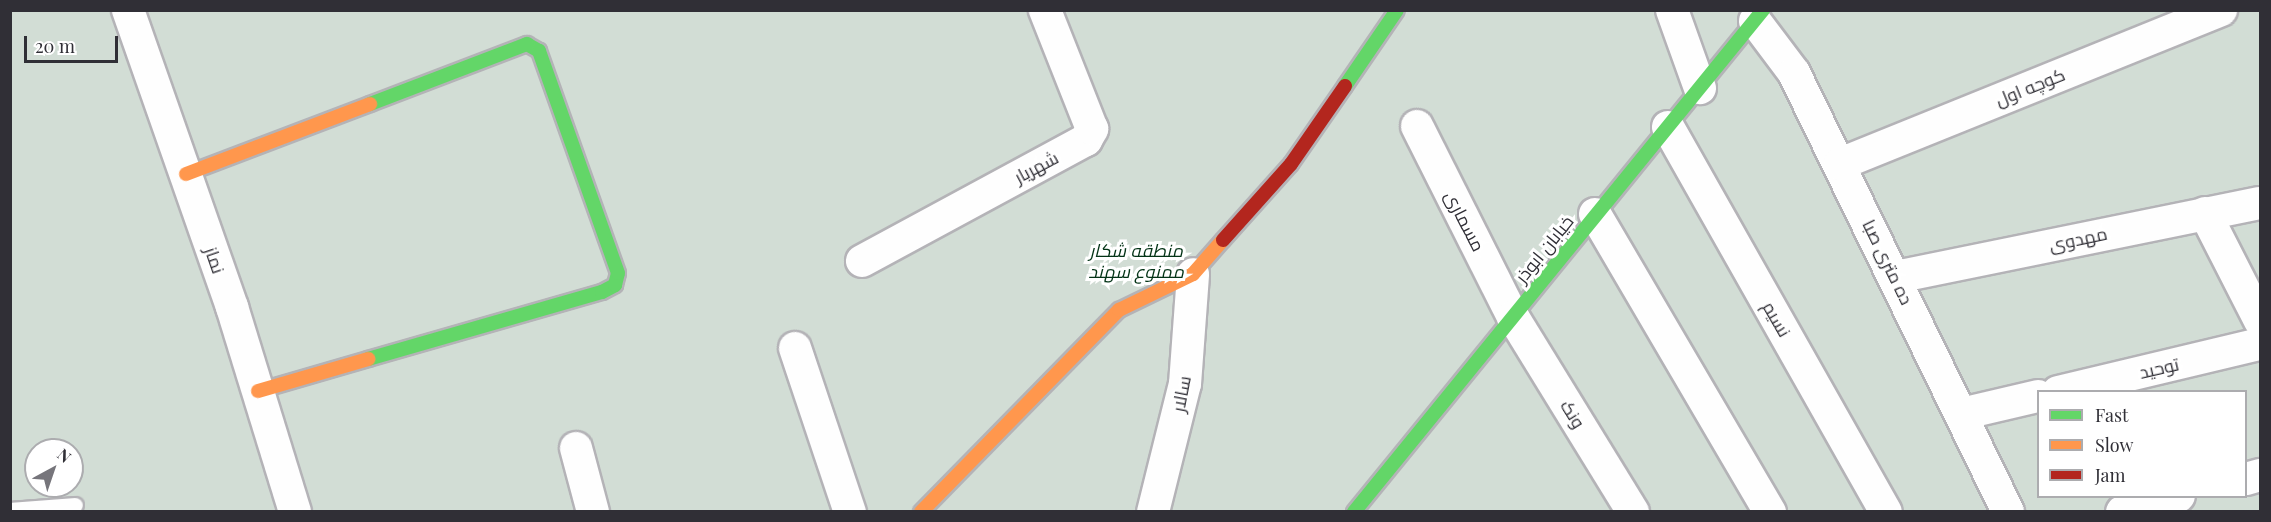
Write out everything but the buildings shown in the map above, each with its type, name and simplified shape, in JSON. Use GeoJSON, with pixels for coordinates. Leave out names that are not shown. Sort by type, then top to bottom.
{"type":"FeatureCollection","features":[{"type":"Feature","properties":{"kind":"street","name":"نماز"},"geometry":{"type":"LineString","coordinates":[[128,10],[186,174],[258,391],[295,512]]}},
{"type":"Feature","properties":{"kind":"street","name":"شهریار"},"geometry":{"type":"LineString","coordinates":[[862,261],[1086,140],[1092,129],[1089,117],[1045,10]]}},
{"type":"Feature","properties":{"kind":"street"},"geometry":{"type":"LineString","coordinates":[[921,512],[1119,310],[1193,274],[1291,164],[1398,10]]}},
{"type":"Feature","properties":{"kind":"street"},"geometry":{"type":"LineString","coordinates":[[1672,10],[1700,88]]}},
{"type":"Feature","properties":{"kind":"street","name":"کوچه اول"},"geometry":{"type":"LineString","coordinates":[[1840,164],[2221,10]]}},
{"type":"Feature","properties":{"kind":"street","name":"خیابان ابوذر"},"geometry":{"type":"LineString","coordinates":[[1354,512],[1759,16]]}},
{"type":"Feature","properties":{"kind":"street","name":"ده متری صبا"},"geometry":{"type":"LineString","coordinates":[[1759,16],[1794,73],[1840,164],[2008,512]]}},
{"type":"Feature","properties":{"kind":"street"},"geometry":{"type":"LineString","coordinates":[[186,174],[527,44],[539,51],[618,273],[615,285],[602,292],[258,391]]}},
{"type":"Feature","properties":{"kind":"street","name":"مسماری"},"geometry":{"type":"LineString","coordinates":[[1417,126],[1513,317]]}},
{"type":"Feature","properties":{"kind":"street","name":"نسیم"},"geometry":{"type":"LineString","coordinates":[[1668,127],[1886,512]]}},
{"type":"Feature","properties":{"kind":"street","name":"مهدوی"},"geometry":{"type":"LineString","coordinates":[[1896,277],[2260,203]]}},
{"type":"Feature","properties":{"kind":"street"},"geometry":{"type":"LineString","coordinates":[[2205,213],[2260,321]]}},
{"type":"Feature","properties":{"kind":"street"},"geometry":{"type":"LineString","coordinates":[[1596,214],[1770,512]]}},
{"type":"Feature","properties":{"kind":"street","name":"سالار"},"geometry":{"type":"LineString","coordinates":[[1153,512],[1185,384],[1193,274]]}},
{"type":"Feature","properties":{"kind":"street","name":"ونک"},"geometry":{"type":"LineString","coordinates":[[1513,317],[1633,512]]}},
{"type":"Feature","properties":{"kind":"street","name":"توحید"},"geometry":{"type":"LineString","coordinates":[[2066,390],[2260,344]]}},
{"type":"Feature","properties":{"kind":"street"},"geometry":{"type":"LineString","coordinates":[[795,348],[850,512]]}},
{"type":"Feature","properties":{"kind":"street"},"geometry":{"type":"LineString","coordinates":[[1961,414],[2037,396]]}},
{"type":"Feature","properties":{"kind":"street"},"geometry":{"type":"LineString","coordinates":[[576,448],[593,512]]}},
{"type":"Feature","properties":{"kind":"street"},"geometry":{"type":"LineString","coordinates":[[2122,512],[2172,498]]}},
{"type":"Feature","properties":{"kind":"lane"},"geometry":{"type":"LineString","coordinates":[[10,510],[75,505]]}},
{"type":"Feature","properties":{"kind":"green space","name":"منطقه شکار ممنوع سهند"},"geometry":{"type":"Polygon","coordinates":[[[10,11],[2260,11],[2260,511],[11,511],[10,11]]]}},
{"type":"Feature","properties":{"kind":"traffic: fast"},"geometry":{"type":"LineString","coordinates":[[1345,86],[1397,10]]}},
{"type":"Feature","properties":{"kind":"traffic: fast"},"geometry":{"type":"LineString","coordinates":[[1354,512],[1763,10]]}},
{"type":"Feature","properties":{"kind":"traffic: fast"},"geometry":{"type":"LineString","coordinates":[[368,359],[602,292],[615,285],[618,273],[539,51],[527,44],[370,104]]}},
{"type":"Feature","properties":{"kind":"traffic: slow"},"geometry":{"type":"LineString","coordinates":[[186,174],[370,104]]}},
{"type":"Feature","properties":{"kind":"traffic: slow"},"geometry":{"type":"LineString","coordinates":[[921,512],[1119,310],[1193,274],[1223,240]]}},
{"type":"Feature","properties":{"kind":"traffic: slow"},"geometry":{"type":"LineString","coordinates":[[258,391],[368,359]]}},
{"type":"Feature","properties":{"kind":"traffic: jam"},"geometry":{"type":"LineString","coordinates":[[1223,240],[1291,164],[1345,86]]}}]}
